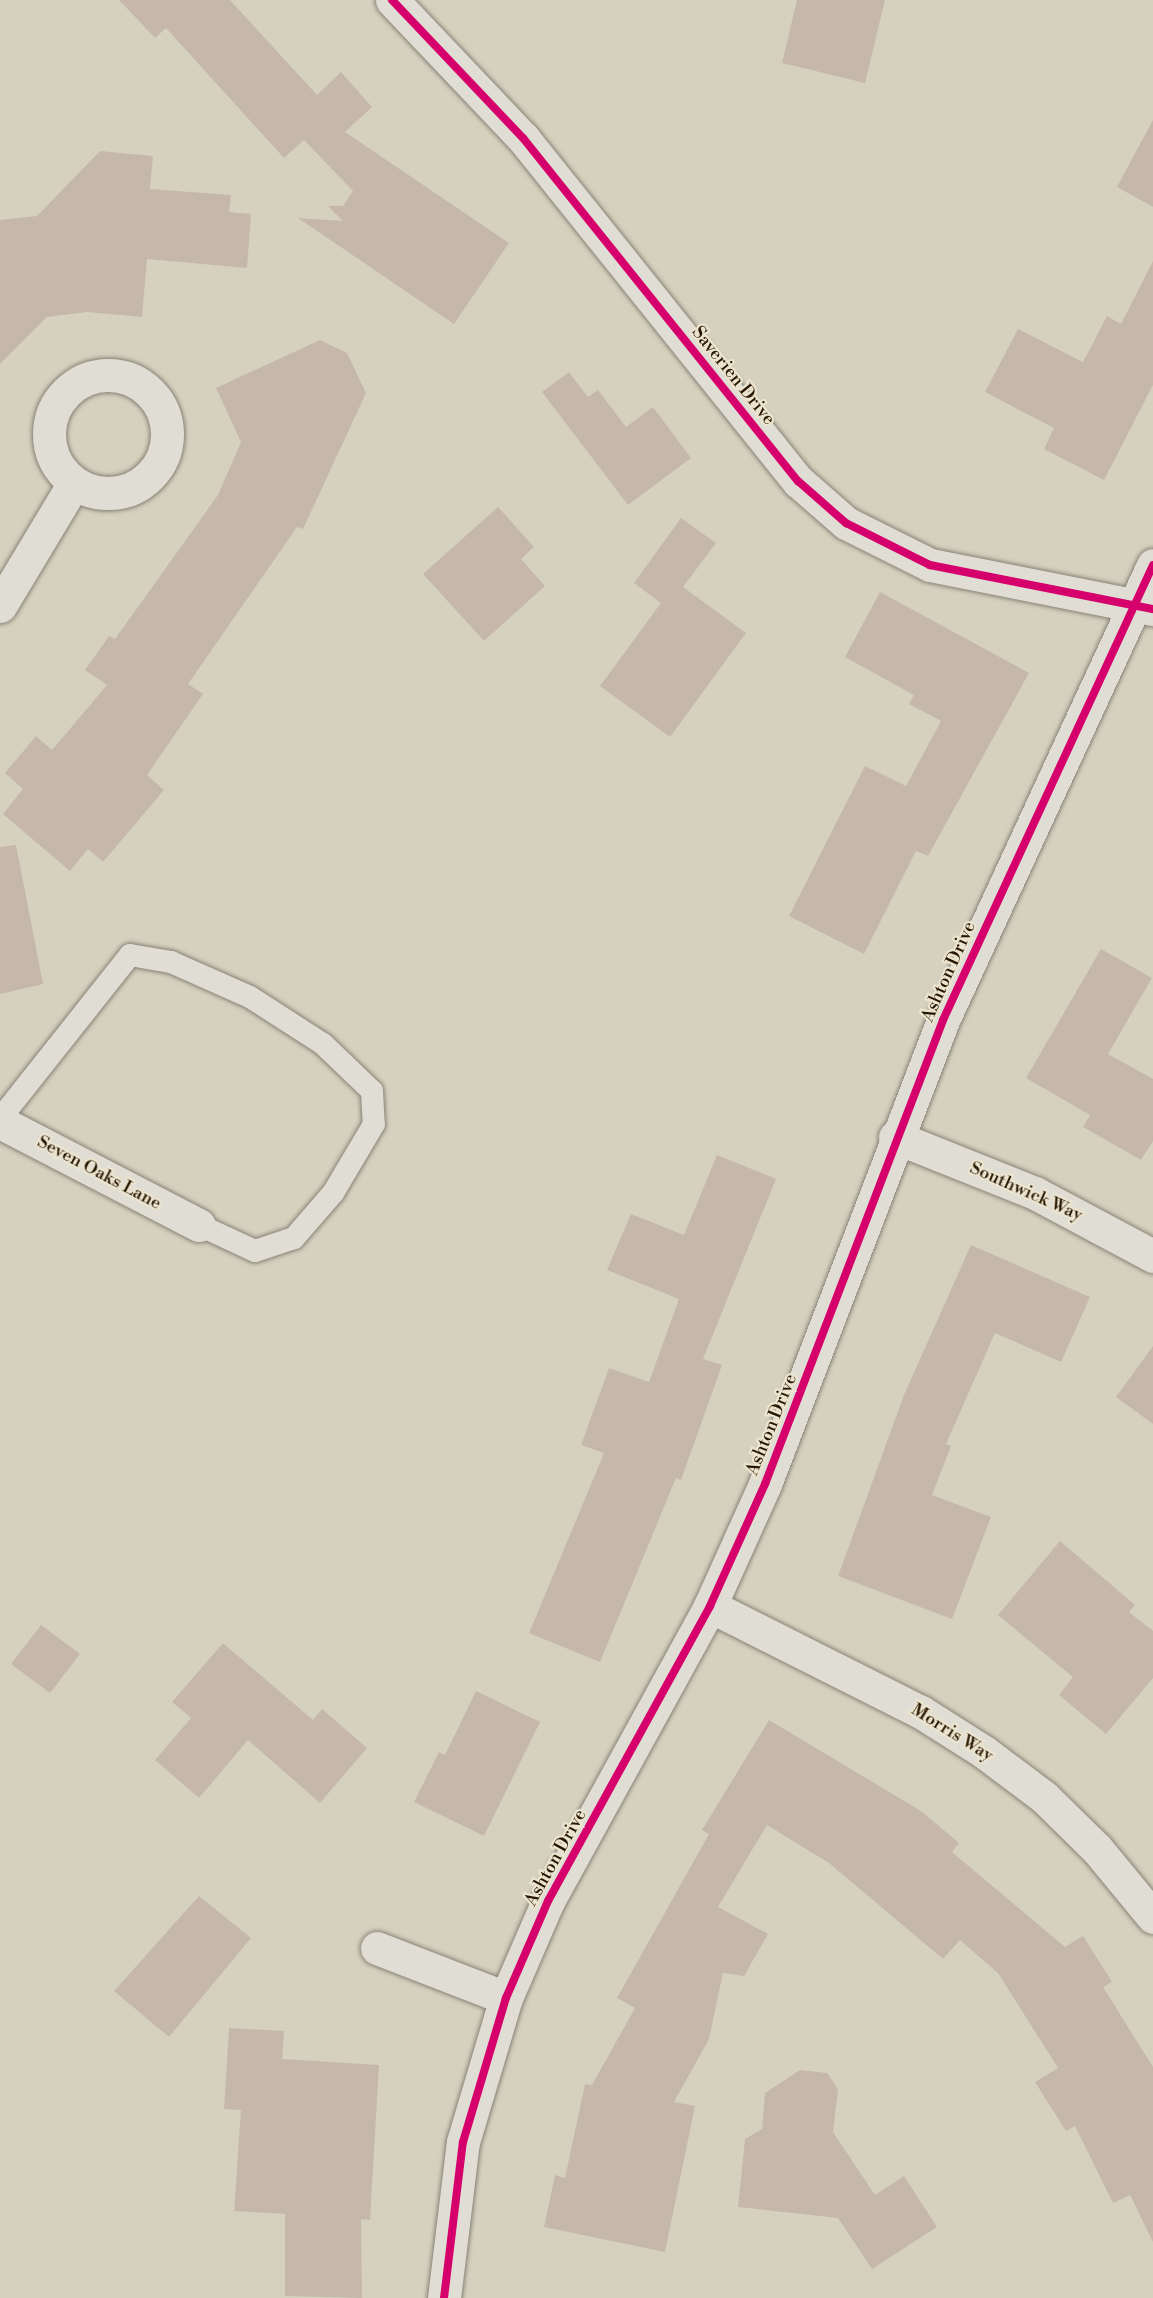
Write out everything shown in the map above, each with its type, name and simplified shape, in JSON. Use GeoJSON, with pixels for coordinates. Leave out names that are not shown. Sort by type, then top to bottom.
{"type":"FeatureCollection","features":[{"type":"Feature","properties":{"kind":"street","name":"Saverien Drive"},"geometry":{"type":"LineString","coordinates":[[392,0],[524,138],[798,481],[846,523],[930,565],[1144,606]]}},
{"type":"Feature","properties":{"kind":"street"},"geometry":{"type":"LineString","coordinates":[[0,606],[74,483]]}},
{"type":"Feature","properties":{"kind":"street","name":"Ashton Drive"},"geometry":{"type":"LineString","coordinates":[[444,2298],[447,2243],[463,2142],[506,1998],[548,1901],[710,1606],[765,1484],[895,1137],[943,1020],[1144,606],[1153,565]]}},
{"type":"Feature","properties":{"kind":"street","name":"Seven Oaks Lane"},"geometry":{"type":"LineString","coordinates":[[0,1120],[199,1225]]}},
{"type":"Feature","properties":{"kind":"street","name":"Southwick Way"},"geometry":{"type":"LineString","coordinates":[[895,1137],[1035,1193],[1153,1256]]}},
{"type":"Feature","properties":{"kind":"street","name":"Morris Way"},"geometry":{"type":"LineString","coordinates":[[710,1606],[921,1712],[984,1752],[1044,1797],[1097,1849],[1153,1917]]}},
{"type":"Feature","properties":{"kind":"street"},"geometry":{"type":"LineString","coordinates":[[377,1948],[506,1998]]}},
{"type":"Feature","properties":{"kind":"lane"},"geometry":{"type":"LineString","coordinates":[[0,1120],[130,955],[171,962],[250,997],[323,1044],[372,1091],[374,1124],[333,1193],[294,1238],[255,1251],[199,1225]]}},
{"type":"Feature","properties":{"kind":"building"},"geometry":{"type":"Polygon","coordinates":[[[119,0],[230,0],[317,95],[341,72],[372,107],[345,132],[509,243],[454,324],[298,218],[343,221],[328,206],[343,206],[353,191],[304,140],[284,158],[166,28],[155,38],[119,0]]]}},
{"type":"Feature","properties":{"kind":"building"},"geometry":{"type":"Polygon","coordinates":[[[797,0],[885,0],[865,83],[782,63],[797,0]]]}},
{"type":"Feature","properties":{"kind":"building"},"geometry":{"type":"Polygon","coordinates":[[[1153,120],[1153,207],[1117,187],[1153,120]]]}},
{"type":"Feature","properties":{"kind":"building"},"geometry":{"type":"Polygon","coordinates":[[[100,151],[153,156],[150,189],[231,195],[229,212],[251,214],[247,268],[147,259],[142,317],[87,312],[47,317],[0,364],[0,220],[37,216],[100,151]]]}},
{"type":"Feature","properties":{"kind":"building"},"geometry":{"type":"Polygon","coordinates":[[[1153,261],[1153,385],[1104,480],[1044,449],[1054,428],[985,392],[1018,329],[1083,362],[1107,316],[1121,324],[1153,261]]]}},
{"type":"Feature","properties":{"kind":"building"},"geometry":{"type":"Polygon","coordinates":[[[320,340],[347,353],[366,393],[303,529],[297,527],[188,684],[203,694],[147,775],[164,790],[103,862],[88,849],[70,871],[3,814],[23,789],[5,773],[36,736],[52,750],[107,685],[85,670],[109,636],[115,639],[218,495],[241,442],[216,388],[320,340]]]}},
{"type":"Feature","properties":{"kind":"building"},"geometry":{"type":"Polygon","coordinates":[[[569,372],[588,397],[598,390],[626,427],[653,407],[691,458],[628,505],[542,392],[569,372]]]}},
{"type":"Feature","properties":{"kind":"building"},"geometry":{"type":"Polygon","coordinates":[[[498,507],[534,547],[521,559],[545,586],[484,641],[423,574],[498,507]]]}},
{"type":"Feature","properties":{"kind":"building"},"geometry":{"type":"Polygon","coordinates":[[[681,518],[716,543],[683,587],[746,633],[670,737],[600,686],[661,603],[634,583],[681,518]]]}},
{"type":"Feature","properties":{"kind":"building"},"geometry":{"type":"Polygon","coordinates":[[[880,592],[1029,673],[928,856],[916,851],[864,954],[789,916],[865,766],[906,786],[941,721],[909,704],[914,695],[845,657],[880,592]]]}},
{"type":"Feature","properties":{"kind":"building"},"geometry":{"type":"Polygon","coordinates":[[[16,845],[43,984],[0,994],[0,847],[16,845]]]}},
{"type":"Feature","properties":{"kind":"building"},"geometry":{"type":"Polygon","coordinates":[[[1101,949],[1152,978],[1108,1054],[1153,1079],[1153,1141],[1141,1160],[1083,1127],[1090,1115],[1026,1078],[1101,949]]]}},
{"type":"Feature","properties":{"kind":"building"},"geometry":{"type":"Polygon","coordinates":[[[717,1155],[776,1179],[703,1359],[722,1365],[681,1480],[676,1478],[600,1662],[529,1633],[604,1453],[581,1445],[609,1368],[649,1382],[679,1299],[607,1270],[631,1214],[684,1235],[717,1155]]]}},
{"type":"Feature","properties":{"kind":"building"},"geometry":{"type":"Polygon","coordinates":[[[971,1245],[1090,1297],[1061,1362],[995,1333],[946,1444],[951,1446],[932,1495],[991,1517],[952,1619],[838,1576],[904,1395],[971,1245]]]}},
{"type":"Feature","properties":{"kind":"building"},"geometry":{"type":"Polygon","coordinates":[[[1153,1346],[1153,1424],[1116,1397],[1153,1346]]]}},
{"type":"Feature","properties":{"kind":"building"},"geometry":{"type":"Polygon","coordinates":[[[1060,1541],[1135,1605],[1129,1612],[1153,1631],[1153,1678],[1106,1734],[1059,1695],[1073,1677],[998,1615],[1060,1541]]]}},
{"type":"Feature","properties":{"kind":"building"},"geometry":{"type":"Polygon","coordinates":[[[41,1625],[80,1654],[50,1693],[11,1664],[41,1625]]]}},
{"type":"Feature","properties":{"kind":"building"},"geometry":{"type":"Polygon","coordinates":[[[223,1643],[313,1720],[322,1709],[367,1748],[320,1803],[248,1740],[199,1798],[155,1760],[191,1718],[172,1702],[223,1643]]]}},
{"type":"Feature","properties":{"kind":"building"},"geometry":{"type":"Polygon","coordinates":[[[476,1691],[540,1722],[484,1836],[414,1802],[439,1752],[445,1755],[476,1691]]]}},
{"type":"Feature","properties":{"kind":"building"},"geometry":{"type":"Polygon","coordinates":[[[769,1720],[921,1811],[959,1843],[952,1852],[1065,1947],[1083,1936],[1112,1982],[1103,1987],[1153,2067],[1153,2242],[1130,2195],[1113,2203],[1075,2126],[1066,2131],[1035,2082],[1058,2068],[998,1973],[960,1940],[943,1959],[829,1863],[767,1825],[718,1907],[768,1934],[744,1976],[723,1973],[709,2039],[674,2102],[695,2106],[665,2252],[544,2227],[555,2175],[565,2178],[585,2084],[592,2085],[635,2008],[617,1998],[709,1834],[702,1830],[769,1720]]]}},
{"type":"Feature","properties":{"kind":"building"},"geometry":{"type":"Polygon","coordinates":[[[199,1896],[251,1938],[169,2037],[114,1991],[199,1896]]]}},
{"type":"Feature","properties":{"kind":"building"},"geometry":{"type":"Polygon","coordinates":[[[229,2028],[284,2031],[282,2059],[379,2065],[370,2220],[361,2219],[362,2298],[285,2296],[285,2214],[234,2211],[241,2110],[224,2109],[229,2028]]]}},
{"type":"Feature","properties":{"kind":"building"},"geometry":{"type":"Polygon","coordinates":[[[800,2070],[827,2073],[838,2089],[833,2132],[875,2195],[904,2176],[937,2227],[872,2269],[838,2218],[738,2207],[745,2139],[762,2129],[765,2093],[800,2070]]]}},
{"type":"Feature","properties":{"kind":"cycle path"},"geometry":{"type":"LineString","coordinates":[[392,0],[523,138],[798,481],[846,523],[930,565],[1153,609]]}},
{"type":"Feature","properties":{"kind":"cycle path"},"geometry":{"type":"LineString","coordinates":[[444,2298],[463,2142],[506,1998],[548,1901],[710,1606],[765,1484],[943,1020],[1153,565]]}}]}
